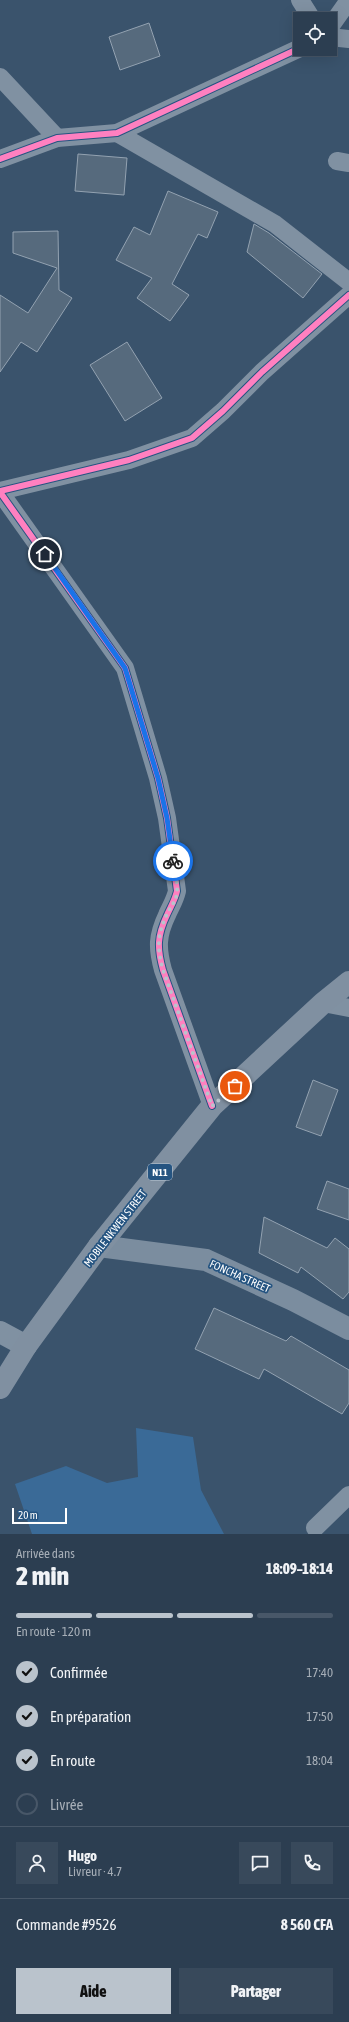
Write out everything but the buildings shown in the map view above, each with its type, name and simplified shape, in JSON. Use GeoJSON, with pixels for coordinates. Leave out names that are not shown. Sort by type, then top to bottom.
{"type":"FeatureCollection","features":[{"type":"Feature","properties":{"kind":"highway","name":"MOBILE NKWEN STREET"},"geometry":{"type":"LineString","coordinates":[[0,1388],[26,1346],[99,1246],[212,1106],[323,1003],[349,982]]}},
{"type":"Feature","properties":{"kind":"main road","name":"FONCHA STREET"},"geometry":{"type":"LineString","coordinates":[[99,1246],[206,1260],[293,1300],[349,1329]]}},
{"type":"Feature","properties":{"kind":"street"},"geometry":{"type":"LineString","coordinates":[[300,0],[308,12]]}},
{"type":"Feature","properties":{"kind":"street"},"geometry":{"type":"LineString","coordinates":[[337,17],[349,0]]}},
{"type":"Feature","properties":{"kind":"street"},"geometry":{"type":"LineString","coordinates":[[337,38],[349,39]]}},
{"type":"Feature","properties":{"kind":"street"},"geometry":{"type":"LineString","coordinates":[[0,159],[57,138],[117,133],[293,51]]}},
{"type":"Feature","properties":{"kind":"street"},"geometry":{"type":"LineString","coordinates":[[0,77],[57,138]]}},
{"type":"Feature","properties":{"kind":"street"},"geometry":{"type":"LineString","coordinates":[[117,133],[275,224],[349,282]]}},
{"type":"Feature","properties":{"kind":"street"},"geometry":{"type":"LineString","coordinates":[[212,1106],[163,970],[158,951],[159,935],[167,914],[175,901],[177,892],[167,818],[158,778],[125,668],[0,491],[129,460],[192,438],[223,411],[262,372],[349,295]]}},
{"type":"Feature","properties":{"kind":"street"},"geometry":{"type":"LineString","coordinates":[[323,1003],[349,1008]]}},
{"type":"Feature","properties":{"kind":"street"},"geometry":{"type":"LineString","coordinates":[[0,1332],[26,1346]]}},
{"type":"Feature","properties":{"kind":"street"},"geometry":{"type":"LineString","coordinates":[[315,1528],[349,1495]]}},
{"type":"Feature","properties":{"kind":"shaded area"},"geometry":{"type":"Polygon","coordinates":[[[136,1428],[193,1437],[201,1490],[224,1534],[32,1534],[15,1484],[66,1466],[107,1483],[138,1477],[136,1428]]]}},
{"type":"Feature","properties":{"kind":"cycle path"},"geometry":{"type":"LineString","coordinates":[[0,159],[57,138],[117,133],[293,51]]}},
{"type":"Feature","properties":{"kind":"cycle path"},"geometry":{"type":"LineString","coordinates":[[0,491],[129,460],[192,438],[223,411],[262,372],[349,295]]}},
{"type":"Feature","properties":{"kind":"cycle path"},"geometry":{"type":"LineString","coordinates":[[0,492],[125,668],[158,778],[167,818],[177,891],[161,929],[159,942],[161,962],[212,1106]]}},
{"type":"Feature","properties":{"kind":"way so far"},"geometry":{"type":"LineString","coordinates":[[173,861],[177,892],[175,901],[167,914],[159,935],[158,951],[163,970],[212,1106],[235,1086]]}},
{"type":"Feature","properties":{"kind":"route"},"geometry":{"type":"LineString","coordinates":[[45,554],[125,668],[158,778],[167,818],[173,861]]}}]}
